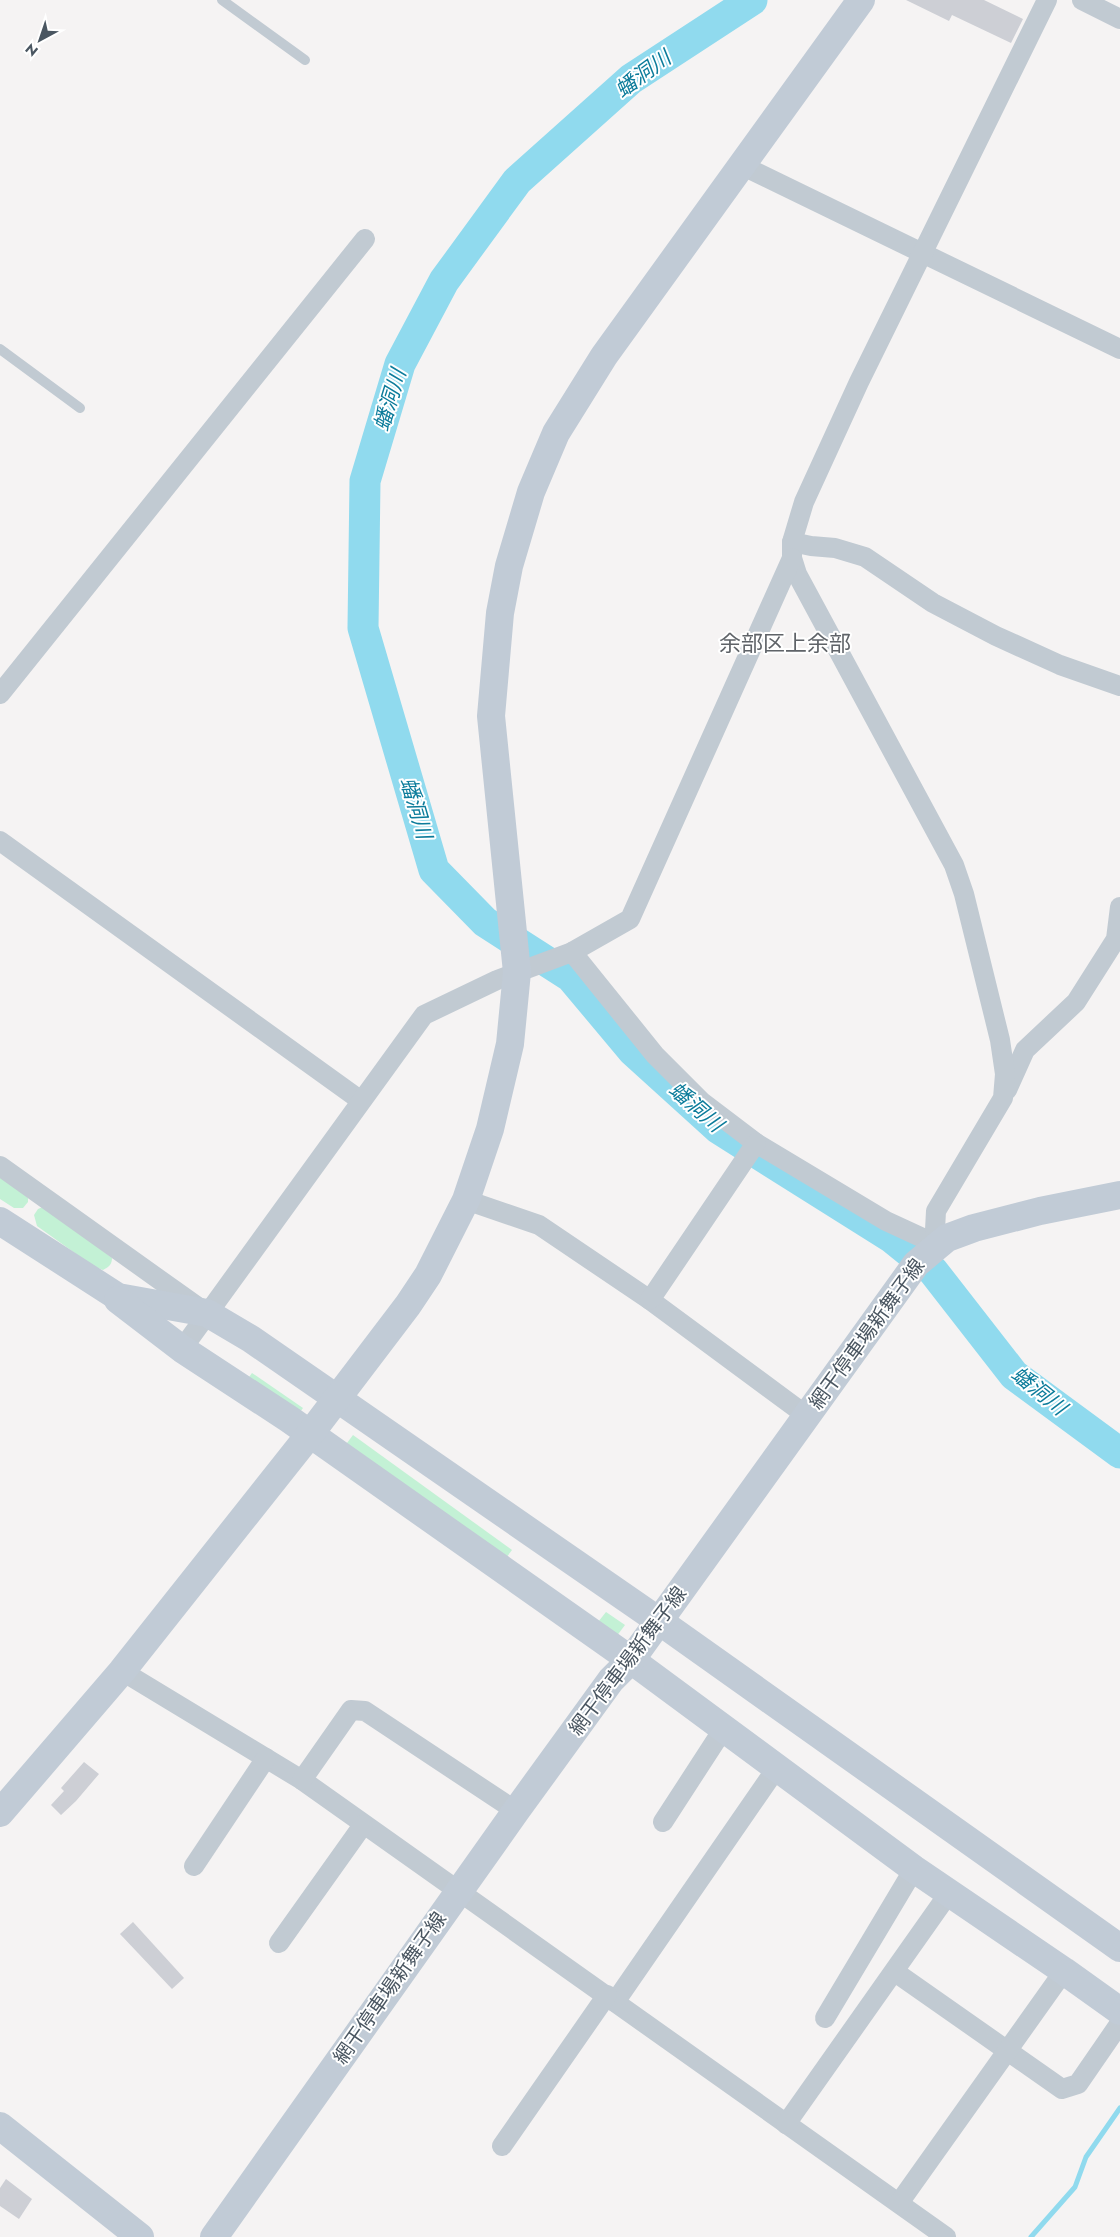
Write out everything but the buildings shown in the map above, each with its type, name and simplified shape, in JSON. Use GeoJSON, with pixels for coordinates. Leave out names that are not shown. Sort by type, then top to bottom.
{"type":"FeatureCollection","features":[{"type":"Feature","properties":{"kind":"street"},"geometry":{"type":"LineString","coordinates":[[0,1813],[122,1671],[310,1434],[408,1305],[448,1238],[466,1200],[490,1129],[504,1077],[514,1012],[507,976],[491,716],[500,613],[509,566],[521,523],[542,462],[569,409],[604,356],[861,0]]}},
{"type":"Feature","properties":{"kind":"street"},"geometry":{"type":"LineString","coordinates":[[182,1349],[360,1100],[424,1015],[507,976],[572,952],[630,919],[792,550],[804,502],[859,382],[1047,0]]}},
{"type":"Feature","properties":{"kind":"street"},"geometry":{"type":"LineString","coordinates":[[1082,0],[1120,19]]}},
{"type":"Feature","properties":{"kind":"street"},"geometry":{"type":"LineString","coordinates":[[742,165],[1120,349]]}},
{"type":"Feature","properties":{"kind":"street"},"geometry":{"type":"LineString","coordinates":[[0,694],[365,239]]}},
{"type":"Feature","properties":{"kind":"street"},"geometry":{"type":"LineString","coordinates":[[792,550],[810,546],[835,548],[865,557],[933,603],[996,636],[1060,665],[1120,686]]}},
{"type":"Feature","properties":{"kind":"street"},"geometry":{"type":"LineString","coordinates":[[792,550],[793,566],[958,874],[1000,1040],[1005,1074],[1003,1098]]}},
{"type":"Feature","properties":{"kind":"street"},"geometry":{"type":"LineString","coordinates":[[0,840],[360,1100]]}},
{"type":"Feature","properties":{"kind":"street"},"geometry":{"type":"LineString","coordinates":[[572,952],[654,1055],[702,1102],[756,1143],[886,1221],[927,1254],[934,1230],[936,1211],[1003,1098],[1025,1050],[1076,1002],[1116,939],[1120,907]]}},
{"type":"Feature","properties":{"kind":"street"},"geometry":{"type":"LineString","coordinates":[[650,1300],[756,1143]]}},
{"type":"Feature","properties":{"kind":"street"},"geometry":{"type":"LineString","coordinates":[[0,1166],[207,1313],[251,1339],[337,1397],[659,1621],[1120,1948]]}},
{"type":"Feature","properties":{"kind":"street","name":"網干停車場新舞子線"},"geometry":{"type":"LineString","coordinates":[[214,2237],[611,1680],[631,1660],[807,1416],[927,1254],[947,1238],[974,1228],[1040,1211],[1120,1195]]}},
{"type":"Feature","properties":{"kind":"street"},"geometry":{"type":"LineString","coordinates":[[466,1200],[539,1225],[650,1300],[807,1416]]}},
{"type":"Feature","properties":{"kind":"street"},"geometry":{"type":"LineString","coordinates":[[0,1221],[118,1297],[207,1313]]}},
{"type":"Feature","properties":{"kind":"street"},"geometry":{"type":"LineString","coordinates":[[78,1270],[182,1349],[310,1434],[631,1660],[778,1766],[914,1868],[1120,2011]]}},
{"type":"Feature","properties":{"kind":"street"},"geometry":{"type":"LineString","coordinates":[[122,1671],[302,1780],[946,2237]]}},
{"type":"Feature","properties":{"kind":"street"},"geometry":{"type":"LineString","coordinates":[[302,1780],[351,1710],[365,1711],[516,1811]]}},
{"type":"Feature","properties":{"kind":"street"},"geometry":{"type":"LineString","coordinates":[[663,1822],[724,1728]]}},
{"type":"Feature","properties":{"kind":"street"},"geometry":{"type":"LineString","coordinates":[[194,1866],[266,1758]]}},
{"type":"Feature","properties":{"kind":"street"},"geometry":{"type":"LineString","coordinates":[[502,2146],[778,1766]]}},
{"type":"Feature","properties":{"kind":"street"},"geometry":{"type":"LineString","coordinates":[[279,1943],[363,1825]]}},
{"type":"Feature","properties":{"kind":"street"},"geometry":{"type":"LineString","coordinates":[[825,2018],[914,1868]]}},
{"type":"Feature","properties":{"kind":"street"},"geometry":{"type":"LineString","coordinates":[[786,2124],[949,1893]]}},
{"type":"Feature","properties":{"kind":"street"},"geometry":{"type":"LineString","coordinates":[[899,2203],[1064,1971]]}},
{"type":"Feature","properties":{"kind":"street"},"geometry":{"type":"LineString","coordinates":[[895,1972],[1062,2089],[1078,2084],[1120,2023]]}},
{"type":"Feature","properties":{"kind":"street"},"geometry":{"type":"LineString","coordinates":[[0,2126],[140,2237]]}},
{"type":"Feature","properties":{"kind":"lane"},"geometry":{"type":"LineString","coordinates":[[222,0],[304,60]]}},
{"type":"Feature","properties":{"kind":"lane"},"geometry":{"type":"LineString","coordinates":[[0,349],[80,408]]}},
{"type":"Feature","properties":{"kind":"green space"},"geometry":{"type":"Polygon","coordinates":[[[0,1173],[28,1198],[28,1202],[23,1208],[14,1208],[0,1199],[0,1173]]]}},
{"type":"Feature","properties":{"kind":"green space"},"geometry":{"type":"Polygon","coordinates":[[[45,1206],[112,1258],[110,1265],[103,1270],[93,1266],[37,1226],[34,1215],[38,1209],[45,1206]]]}},
{"type":"Feature","properties":{"kind":"green space"},"geometry":{"type":"Polygon","coordinates":[[[252,1373],[303,1408],[295,1419],[244,1384],[252,1373]]]}},
{"type":"Feature","properties":{"kind":"green space"},"geometry":{"type":"Polygon","coordinates":[[[353,1435],[512,1550],[497,1570],[338,1455],[353,1435]]]}},
{"type":"Feature","properties":{"kind":"green space"},"geometry":{"type":"Polygon","coordinates":[[[606,1612],[625,1625],[610,1645],[591,1631],[606,1612]]]}},
{"type":"Feature","properties":{"kind":"waterway","name":"蟠洞川"},"geometry":{"type":"LineString","coordinates":[[752,0],[631,79],[517,181],[444,281],[400,364],[365,481],[363,628],[434,870],[485,922],[571,977],[633,1051],[719,1129],[892,1238],[933,1271],[1014,1375],[1120,1453]]}},
{"type":"Feature","properties":{"kind":"waterway"},"geometry":{"type":"LineString","coordinates":[[1031,2237],[1075,2187],[1086,2157],[1120,2108]]}},
{"type":"Feature","properties":{"kind":"district","name":"余部区上余部"},"geometry":{"type":"Point","coordinates":[785,643]}}]}
